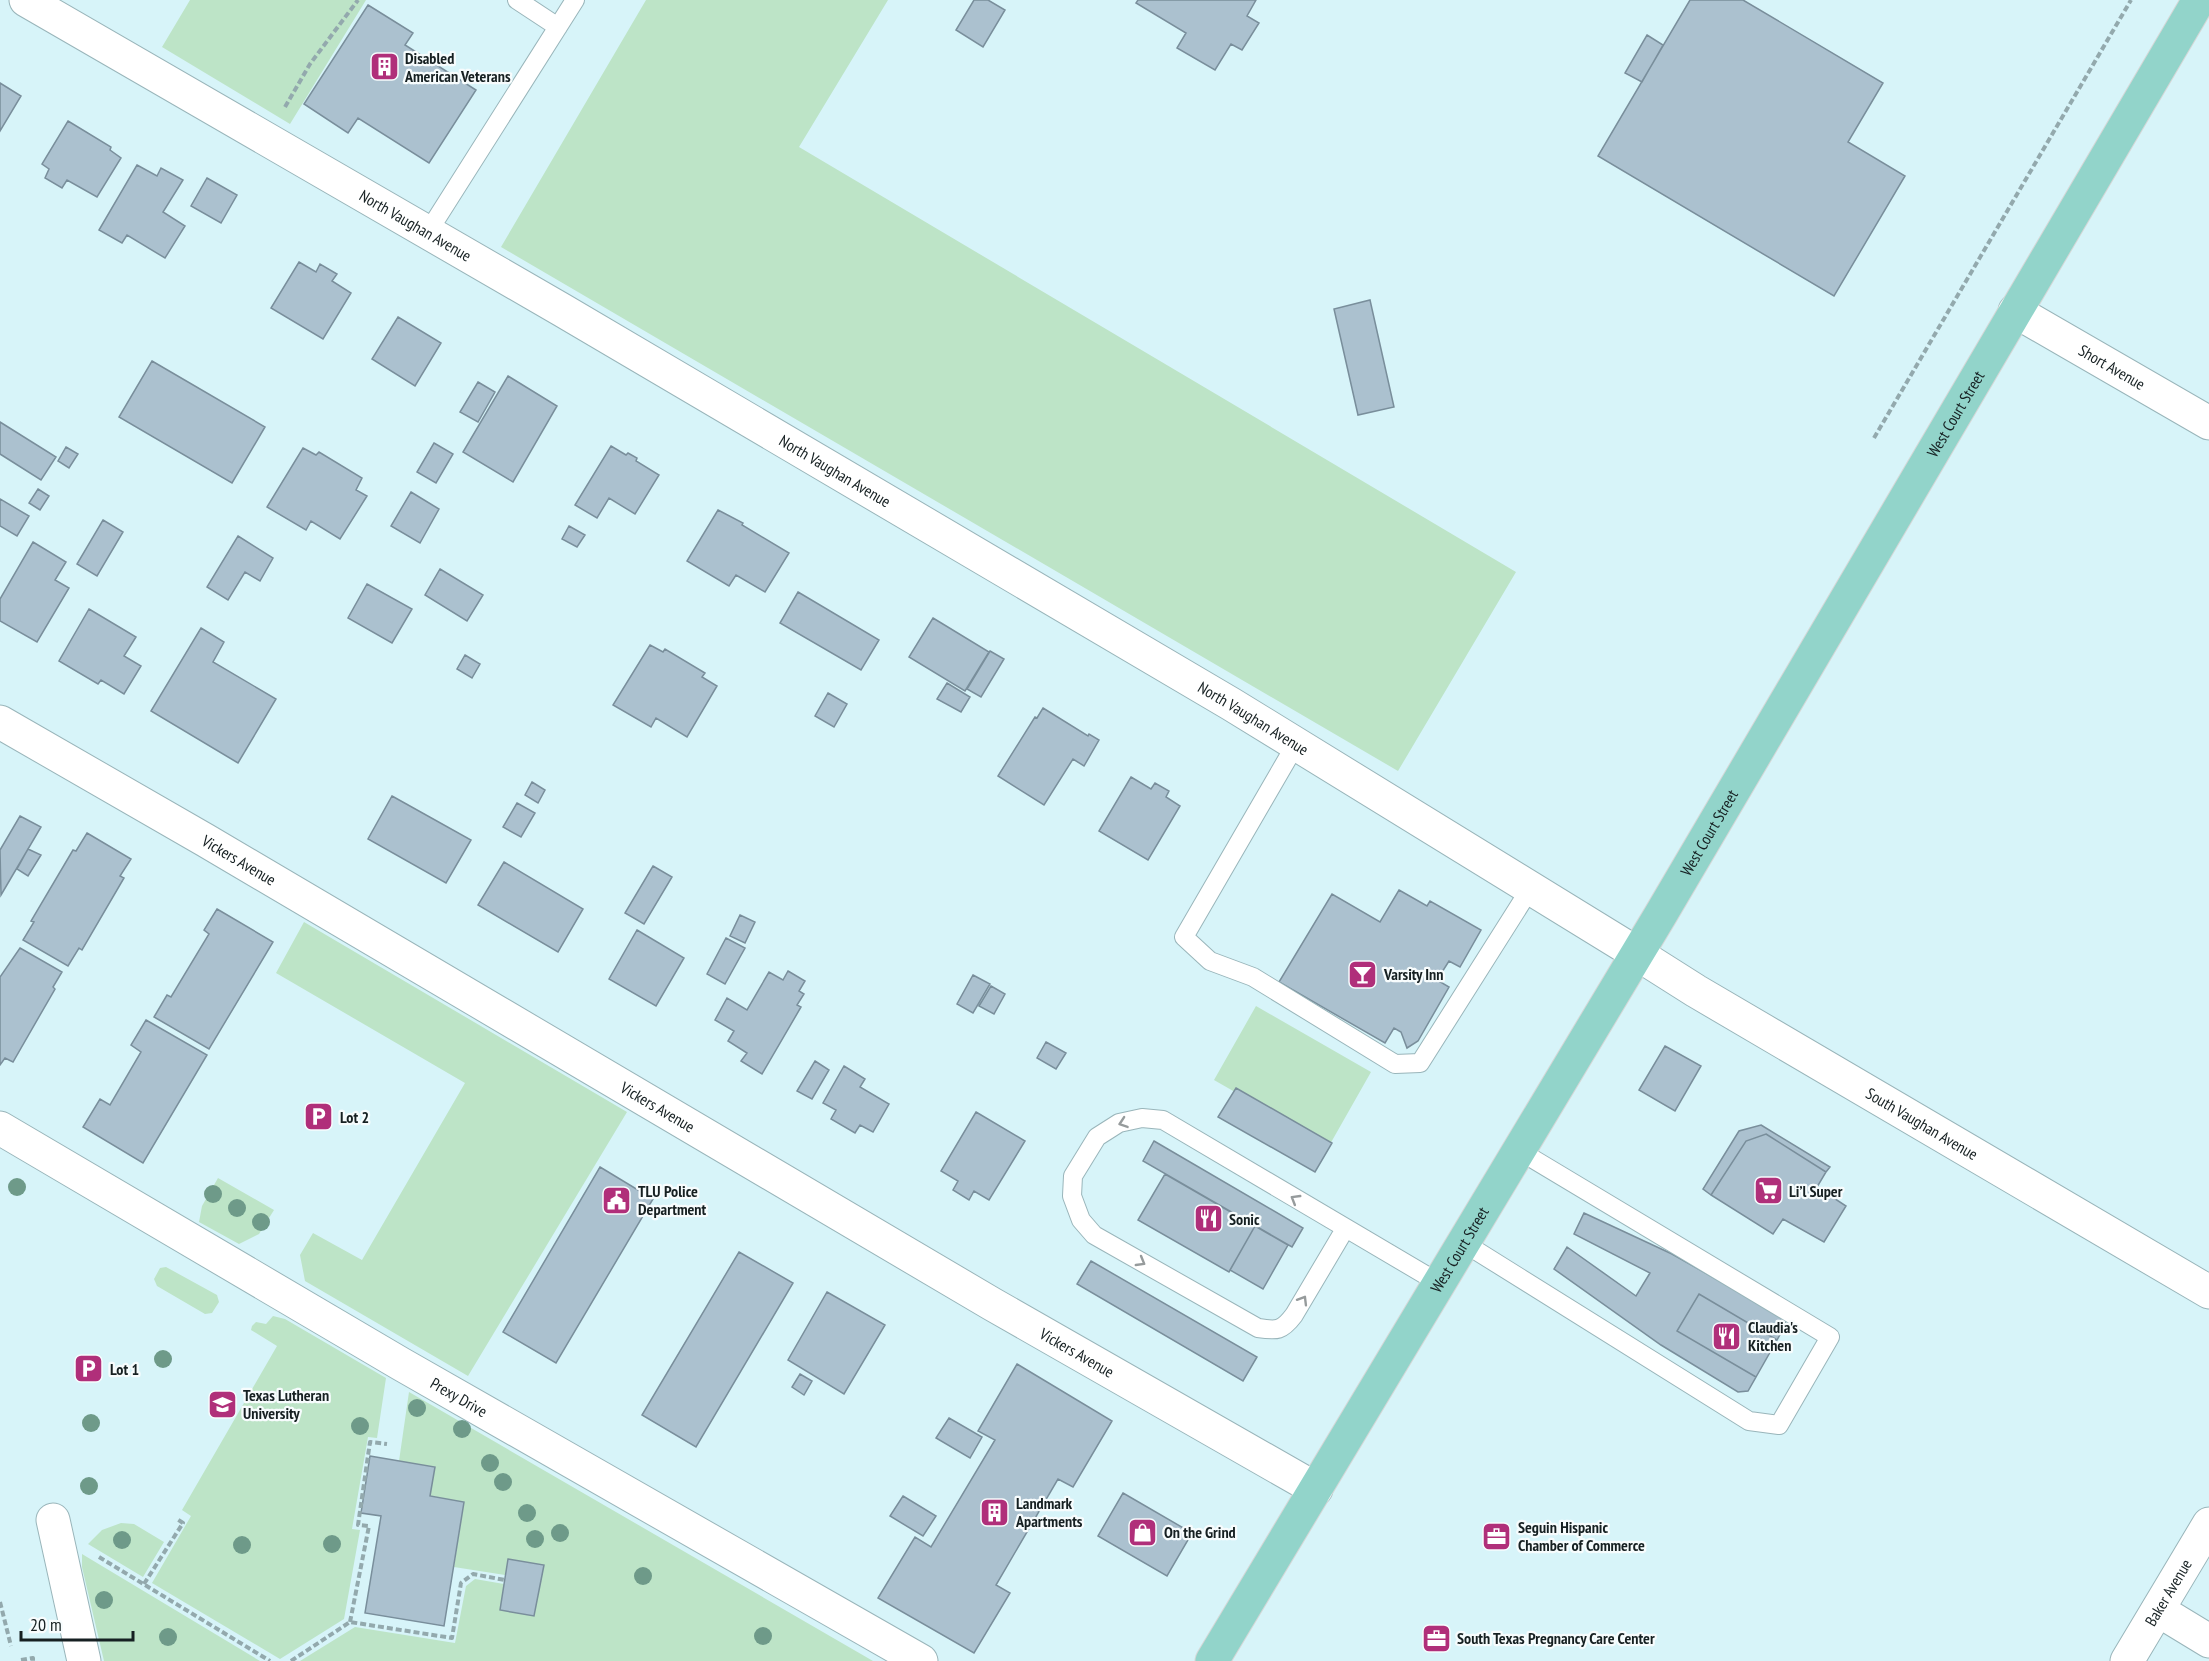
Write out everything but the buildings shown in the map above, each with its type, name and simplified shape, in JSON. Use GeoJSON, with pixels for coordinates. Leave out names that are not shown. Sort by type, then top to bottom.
{"type":"FeatureCollection","features":[{"type":"Feature","properties":{"kind":"main road","name":"West Court Street"},"geometry":{"type":"LineString","coordinates":[[1212,1661],[1661,914],[2199,0]]}},
{"type":"Feature","properties":{"kind":"street","name":"North Vaughan Avenue"},"geometry":{"type":"LineString","coordinates":[[26,0],[428,232],[1200,685],[1636,953]]}},
{"type":"Feature","properties":{"kind":"street","name":"Short Avenue"},"geometry":{"type":"LineString","coordinates":[[2015,311],[2209,423]]}},
{"type":"Feature","properties":{"kind":"street","name":"Vickers Avenue"},"geometry":{"type":"LineString","coordinates":[[0,722],[992,1304],[1316,1488]]}},
{"type":"Feature","properties":{"kind":"street","name":"South Vaughan Avenue"},"geometry":{"type":"LineString","coordinates":[[1636,953],[1706,997],[2209,1292]]}},
{"type":"Feature","properties":{"kind":"street","name":"Prexy Drive"},"geometry":{"type":"LineString","coordinates":[[0,1128],[401,1365],[921,1661]]}},
{"type":"Feature","properties":{"kind":"street","name":"Baker Avenue"},"geometry":{"type":"LineString","coordinates":[[2127,1661],[2209,1524]]}},
{"type":"Feature","properties":{"kind":"street"},"geometry":{"type":"LineString","coordinates":[[56,1531],[84,1661]]}},
{"type":"Feature","properties":{"kind":"street"},"geometry":{"type":"LineString","coordinates":[[2158,1610],[2209,1641]]}},
{"type":"Feature","properties":{"kind":"lane"},"geometry":{"type":"LineString","coordinates":[[517,0],[558,27]]}},
{"type":"Feature","properties":{"kind":"lane"},"geometry":{"type":"LineString","coordinates":[[428,232],[575,0]]}},
{"type":"Feature","properties":{"kind":"lane"},"geometry":{"type":"LineString","coordinates":[[1296,744],[1184,937],[1210,961],[1253,977],[1395,1064],[1420,1063],[1530,889]]}},
{"type":"Feature","properties":{"kind":"lane"},"geometry":{"type":"LineString","coordinates":[[1345,1229],[1294,1315],[1285,1326],[1274,1331],[1258,1328],[1094,1235],[1081,1220],[1072,1196],[1073,1176],[1097,1137],[1119,1123],[1142,1118],[1163,1120],[1439,1283]]}},
{"type":"Feature","properties":{"kind":"lane"},"geometry":{"type":"LineString","coordinates":[[1464,1243],[1749,1421],[1779,1425],[1830,1338],[1518,1150]]}},
{"type":"Feature","properties":{"kind":"path"},"geometry":{"type":"LineString","coordinates":[[265,138],[310,64],[358,0]]}},
{"type":"Feature","properties":{"kind":"path"},"geometry":{"type":"LineString","coordinates":[[1874,438],[2131,0]]}},
{"type":"Feature","properties":{"kind":"path"},"geometry":{"type":"LineString","coordinates":[[350,1622],[369,1526],[358,1525],[370,1442],[387,1444]]}},
{"type":"Feature","properties":{"kind":"path"},"geometry":{"type":"LineString","coordinates":[[144,1584],[183,1523],[177,1519]]}},
{"type":"Feature","properties":{"kind":"path"},"geometry":{"type":"LineString","coordinates":[[56,1531],[270,1661]]}},
{"type":"Feature","properties":{"kind":"path"},"geometry":{"type":"LineString","coordinates":[[291,1661],[350,1622],[452,1638],[461,1583],[473,1574],[505,1580]]}},
{"type":"Feature","properties":{"kind":"path"},"geometry":{"type":"LineString","coordinates":[[0,1602],[12,1646]]}},
{"type":"Feature","properties":{"kind":"path"},"geometry":{"type":"LineString","coordinates":[[21,1660],[33,1658],[33,1661]]}},
{"type":"Feature","properties":{"kind":"green space"},"geometry":{"type":"Polygon","coordinates":[[[190,0],[366,0],[290,124],[162,47],[190,0]]]}},
{"type":"Feature","properties":{"kind":"green space"},"geometry":{"type":"Polygon","coordinates":[[[646,0],[888,0],[799,147],[1516,572],[1398,771],[501,247],[646,0]]]}},
{"type":"Feature","properties":{"kind":"green space"},"geometry":{"type":"Polygon","coordinates":[[[304,922],[627,1112],[468,1376],[305,1281],[300,1255],[313,1233],[362,1260],[465,1083],[276,973],[304,922]]]}},
{"type":"Feature","properties":{"kind":"green space"},"geometry":{"type":"Polygon","coordinates":[[[1256,1006],[1371,1072],[1329,1146],[1214,1080],[1256,1006]]]}},
{"type":"Feature","properties":{"kind":"green space"},"geometry":{"type":"Polygon","coordinates":[[[218,1178],[274,1210],[259,1234],[239,1244],[199,1222],[202,1206],[218,1178]]]}},
{"type":"Feature","properties":{"kind":"green space"},"geometry":{"type":"Polygon","coordinates":[[[166,1267],[217,1295],[219,1302],[212,1313],[205,1314],[157,1286],[154,1279],[160,1268],[166,1267]]]}},
{"type":"Feature","properties":{"kind":"green space"},"geometry":{"type":"Polygon","coordinates":[[[273,1316],[285,1319],[386,1378],[377,1438],[368,1437],[352,1529],[360,1530],[344,1619],[280,1659],[152,1583],[191,1516],[182,1510],[277,1346],[251,1330],[256,1322],[266,1324],[273,1316]]]}},
{"type":"Feature","properties":{"kind":"green space"},"geometry":{"type":"Polygon","coordinates":[[[409,1392],[873,1661],[300,1661],[355,1627],[455,1643],[466,1586],[475,1579],[504,1584],[500,1610],[534,1615],[543,1565],[509,1559],[505,1575],[454,1567],[464,1502],[430,1496],[435,1467],[399,1461],[409,1392]]]}},
{"type":"Feature","properties":{"kind":"green space"},"geometry":{"type":"Polygon","coordinates":[[[121,1523],[134,1524],[164,1542],[143,1577],[88,1544],[102,1530],[121,1523]]]}},
{"type":"Feature","properties":{"kind":"green space"},"geometry":{"type":"Polygon","coordinates":[[[82,1554],[260,1661],[104,1661],[82,1567],[82,1554]]]}},
{"type":"Feature","properties":{"kind":"place","name":"Disabled American Veterans"},"geometry":{"type":"Point","coordinates":[384,67]}},
{"type":"Feature","properties":{"kind":"place","name":"Varsity Inn"},"geometry":{"type":"Point","coordinates":[1363,974]}},
{"type":"Feature","properties":{"kind":"place","name":"Lot 2"},"geometry":{"type":"Point","coordinates":[319,1117]}},
{"type":"Feature","properties":{"kind":"place","name":"Li’l Super"},"geometry":{"type":"Point","coordinates":[1768,1191]}},
{"type":"Feature","properties":{"kind":"place","name":"TLU Police Department"},"geometry":{"type":"Point","coordinates":[617,1200]}},
{"type":"Feature","properties":{"kind":"place","name":"Sonic"},"geometry":{"type":"Point","coordinates":[1208,1219]}},
{"type":"Feature","properties":{"kind":"place","name":"Claudia's Kitchen"},"geometry":{"type":"Point","coordinates":[1727,1336]}},
{"type":"Feature","properties":{"kind":"place","name":"Lot 1"},"geometry":{"type":"Point","coordinates":[89,1369]}},
{"type":"Feature","properties":{"kind":"place","name":"Texas Lutheran University"},"geometry":{"type":"Point","coordinates":[222,1404]}},
{"type":"Feature","properties":{"kind":"place","name":"Landmark Apartments"},"geometry":{"type":"Point","coordinates":[995,1512]}},
{"type":"Feature","properties":{"kind":"place","name":"On the Grind"},"geometry":{"type":"Point","coordinates":[1143,1532]}},
{"type":"Feature","properties":{"kind":"place","name":"Seguin Hispanic Chamber of Commerce"},"geometry":{"type":"Point","coordinates":[1497,1536]}},
{"type":"Feature","properties":{"kind":"place","name":"South Texas Pregnancy Care Center"},"geometry":{"type":"Point","coordinates":[1436,1638]}}]}
